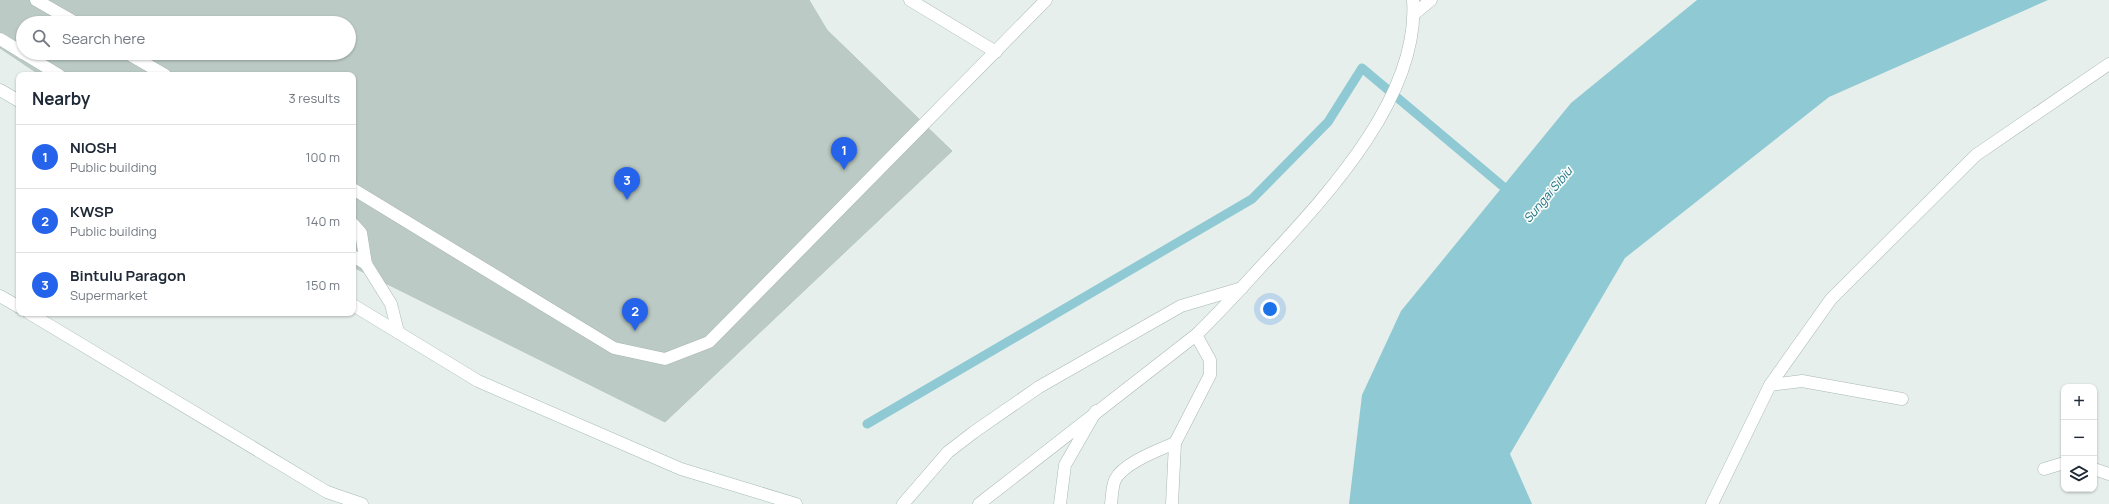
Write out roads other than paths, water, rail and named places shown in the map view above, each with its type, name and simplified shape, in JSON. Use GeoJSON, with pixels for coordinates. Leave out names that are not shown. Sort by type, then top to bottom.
{"type":"FeatureCollection","features":[{"type":"Feature","properties":{"kind":"street"},"geometry":{"type":"LineString","coordinates":[[36,0],[64,16]]}},
{"type":"Feature","properties":{"kind":"street"},"geometry":{"type":"LineString","coordinates":[[910,0],[996,52]]}},
{"type":"Feature","properties":{"kind":"street"},"geometry":{"type":"LineString","coordinates":[[356,191],[614,348],[665,358],[709,342],[1046,0]]}},
{"type":"Feature","properties":{"kind":"street"},"geometry":{"type":"LineString","coordinates":[[979,504],[1196,334],[1242,288],[1315,208],[1350,164],[1387,106],[1411,47],[1414,14],[1413,0]]}},
{"type":"Feature","properties":{"kind":"street"},"geometry":{"type":"LineString","coordinates":[[1414,14],[1431,0]]}},
{"type":"Feature","properties":{"kind":"street"},"geometry":{"type":"LineString","coordinates":[[0,39],[16,49]]}},
{"type":"Feature","properties":{"kind":"street"},"geometry":{"type":"LineString","coordinates":[[34,60],[54,72]]}},
{"type":"Feature","properties":{"kind":"street"},"geometry":{"type":"LineString","coordinates":[[139,60],[160,72]]}},
{"type":"Feature","properties":{"kind":"street"},"geometry":{"type":"LineString","coordinates":[[1712,504],[1770,385],[1831,299],[1976,155],[2109,64]]}},
{"type":"Feature","properties":{"kind":"street"},"geometry":{"type":"LineString","coordinates":[[0,90],[16,99]]}},
{"type":"Feature","properties":{"kind":"street"},"geometry":{"type":"LineString","coordinates":[[356,227],[361,233],[366,264],[391,304],[398,332]]}},
{"type":"Feature","properties":{"kind":"street"},"geometry":{"type":"LineString","coordinates":[[356,258],[366,264]]}},
{"type":"Feature","properties":{"kind":"street"},"geometry":{"type":"LineString","coordinates":[[903,504],[948,452],[1039,387],[1181,306],[1242,288]]}},
{"type":"Feature","properties":{"kind":"street"},"geometry":{"type":"LineString","coordinates":[[0,296],[16,305]]}},
{"type":"Feature","properties":{"kind":"street"},"geometry":{"type":"LineString","coordinates":[[356,306],[478,380],[674,466],[796,504]]}},
{"type":"Feature","properties":{"kind":"street"},"geometry":{"type":"LineString","coordinates":[[34,316],[327,492],[342,504]]}},
{"type":"Feature","properties":{"kind":"street"},"geometry":{"type":"LineString","coordinates":[[1172,504],[1175,443],[1210,375],[1210,360],[1196,334]]}},
{"type":"Feature","properties":{"kind":"street"},"geometry":{"type":"LineString","coordinates":[[1770,385],[1802,380],[1902,399]]}},
{"type":"Feature","properties":{"kind":"street"},"geometry":{"type":"LineString","coordinates":[[1060,504],[1066,465],[1096,411]]}},
{"type":"Feature","properties":{"kind":"street"},"geometry":{"type":"LineString","coordinates":[[1111,504],[1115,480],[1119,475],[1142,456],[1175,443]]}},
{"type":"Feature","properties":{"kind":"street"},"geometry":{"type":"LineString","coordinates":[[2044,469],[2061,464]]}},
{"type":"Feature","properties":{"kind":"street"},"geometry":{"type":"LineString","coordinates":[[2097,470],[2109,474]]}},
{"type":"Feature","properties":{"kind":"street"},"geometry":{"type":"LineString","coordinates":[[327,492],[362,504]]}},
{"type":"Feature","properties":{"kind":"water","name":"Sungai Sibiu"},"geometry":{"type":"Polygon","coordinates":[[[1697,0],[2048,0],[1829,97],[1625,258],[1510,454],[1532,504],[1349,504],[1362,395],[1401,311],[1571,103],[1697,0]]]}},
{"type":"Feature","properties":{"kind":"waterway"},"geometry":{"type":"LineString","coordinates":[[867,424],[1252,199],[1328,122],[1362,68],[1512,194]]}},
{"type":"Feature","properties":{"kind":"place","name":"NIOSH"},"geometry":{"type":"Point","coordinates":[844,170]}},
{"type":"Feature","properties":{"kind":"place","name":"Bintulu Paragon"},"geometry":{"type":"Point","coordinates":[627,200]}},
{"type":"Feature","properties":{"kind":"place","name":"KWSP"},"geometry":{"type":"Point","coordinates":[635,331]}}]}
